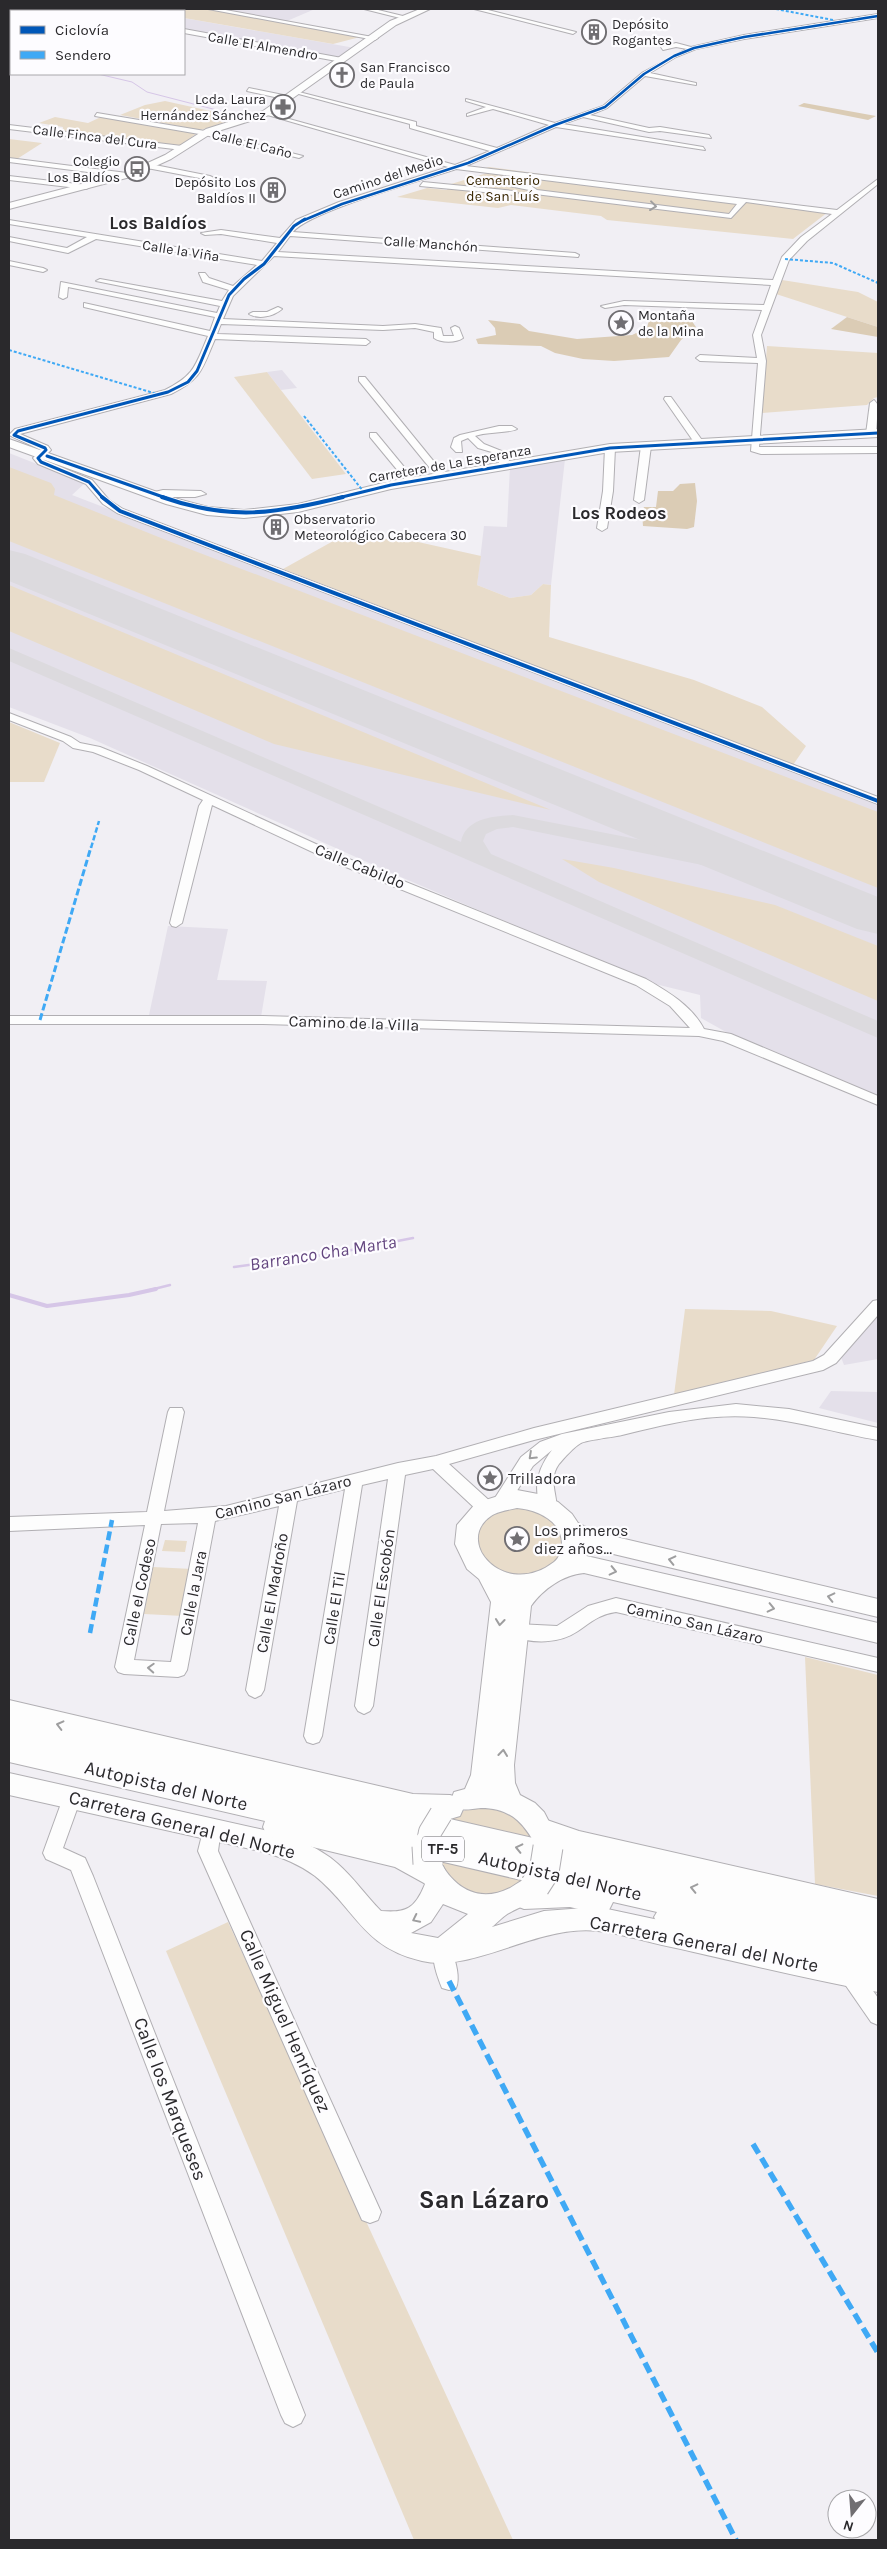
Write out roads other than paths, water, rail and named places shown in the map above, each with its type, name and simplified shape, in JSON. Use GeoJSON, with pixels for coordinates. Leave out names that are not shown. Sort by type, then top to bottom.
{"type":"FeatureCollection","features":[{"type":"Feature","properties":{"kind":"highway"},"geometry":{"type":"LineString","coordinates":[[9,1712],[413,1806],[428,1808],[455,1806]]}},
{"type":"Feature","properties":{"kind":"highway","name":"Autopista del Norte"},"geometry":{"type":"LineString","coordinates":[[9,1731],[878,1930]]}},
{"type":"Feature","properties":{"kind":"highway","name":"Autopista del Norte"},"geometry":{"type":"LineString","coordinates":[[9,1750],[878,1949]]}},
{"type":"Feature","properties":{"kind":"highway"},"geometry":{"type":"LineString","coordinates":[[9,1760],[127,1791],[396,1855],[412,1861],[433,1874]]}},
{"type":"Feature","properties":{"kind":"highway"},"geometry":{"type":"LineString","coordinates":[[546,1839],[579,1844],[878,1912]]}},
{"type":"Feature","properties":{"kind":"highway"},"geometry":{"type":"LineString","coordinates":[[519,1895],[570,1894],[878,1965]]}},
{"type":"Feature","properties":{"kind":"main road"},"geometry":{"type":"LineString","coordinates":[[9,206],[127,175],[150,166],[205,133],[266,113],[404,17],[426,9]]}},
{"type":"Feature","properties":{"kind":"main road","name":"Carretera de La Esperanza"},"geometry":{"type":"LineString","coordinates":[[11,437],[41,454],[151,494],[207,511],[254,514],[298,508],[411,481],[610,448],[872,436]]}},
{"type":"Feature","properties":{"kind":"main road"},"geometry":{"type":"LineString","coordinates":[[373,1922],[394,1924],[412,1922],[424,1915],[432,1902],[433,1874],[427,1840],[433,1824],[455,1806],[484,1775],[503,1602],[498,1589],[489,1577],[478,1569],[466,1548],[466,1536],[469,1526],[493,1504],[517,1499],[534,1501],[559,1513],[571,1530],[589,1540],[878,1608]]}},
{"type":"Feature","properties":{"kind":"main road"},"geometry":{"type":"LineString","coordinates":[[489,1577],[512,1584],[535,1583],[557,1574],[565,1566],[573,1549],[571,1530]]}},
{"type":"Feature","properties":{"kind":"main road"},"geometry":{"type":"LineString","coordinates":[[565,1566],[584,1564],[878,1633]]}},
{"type":"Feature","properties":{"kind":"main road"},"geometry":{"type":"LineString","coordinates":[[510,1801],[503,1783],[502,1765],[516,1631],[520,1604],[535,1583]]}},
{"type":"Feature","properties":{"kind":"main road","name":"Carretera General del Norte"},"geometry":{"type":"LineString","coordinates":[[9,1784],[299,1851],[321,1865],[337,1879],[373,1922],[388,1935],[407,1946],[442,1952],[479,1944],[524,1927],[575,1918],[598,1919],[878,1980]]}},
{"type":"Feature","properties":{"kind":"main road"},"geometry":{"type":"LineString","coordinates":[[442,1952],[519,1895],[544,1872],[546,1839],[534,1816],[510,1801],[491,1796],[455,1806]]}},
{"type":"Feature","properties":{"kind":"main road"},"geometry":{"type":"LineString","coordinates":[[433,1874],[454,1897],[468,1903],[519,1895]]}},
{"type":"Feature","properties":{"kind":"street"},"geometry":{"type":"LineString","coordinates":[[211,9],[375,38]]}},
{"type":"Feature","properties":{"kind":"street"},"geometry":{"type":"LineString","coordinates":[[367,9],[404,17]]}},
{"type":"Feature","properties":{"kind":"street"},"geometry":{"type":"LineString","coordinates":[[477,9],[573,32]]}},
{"type":"Feature","properties":{"kind":"street","name":"Camino del Medio"},"geometry":{"type":"LineString","coordinates":[[11,437],[18,432],[176,390],[188,382],[197,370],[214,336],[224,304],[235,289],[273,254],[294,226],[305,219],[383,190],[455,167],[468,166],[496,150],[565,121],[605,107],[644,74],[674,56],[694,48],[744,37],[878,16]]}},
{"type":"Feature","properties":{"kind":"street","name":"Calle El Almendro"},"geometry":{"type":"LineString","coordinates":[[185,32],[342,60]]}},
{"type":"Feature","properties":{"kind":"street"},"geometry":{"type":"LineString","coordinates":[[663,48],[676,44],[694,48]]}},
{"type":"Feature","properties":{"kind":"street"},"geometry":{"type":"LineString","coordinates":[[644,74],[694,84]]}},
{"type":"Feature","properties":{"kind":"street"},"geometry":{"type":"LineString","coordinates":[[249,90],[298,102]]}},
{"type":"Feature","properties":{"kind":"street"},"geometry":{"type":"LineString","coordinates":[[297,92],[414,123],[412,127],[496,150]]}},
{"type":"Feature","properties":{"kind":"street"},"geometry":{"type":"LineString","coordinates":[[468,100],[556,125],[703,149]]}},
{"type":"Feature","properties":{"kind":"street"},"geometry":{"type":"LineString","coordinates":[[470,115],[494,107]]}},
{"type":"Feature","properties":{"kind":"street"},"geometry":{"type":"LineString","coordinates":[[520,109],[565,121]]}},
{"type":"Feature","properties":{"kind":"street"},"geometry":{"type":"LineString","coordinates":[[266,113],[455,167]]}},
{"type":"Feature","properties":{"kind":"street","name":"Calle El Caño"},"geometry":{"type":"LineString","coordinates":[[97,115],[205,133],[299,156]]}},
{"type":"Feature","properties":{"kind":"street"},"geometry":{"type":"LineString","coordinates":[[581,115],[630,124],[649,130],[660,129],[709,137]]}},
{"type":"Feature","properties":{"kind":"street","name":"Calle Finca del Cura"},"geometry":{"type":"LineString","coordinates":[[9,127],[182,148]]}},
{"type":"Feature","properties":{"kind":"street"},"geometry":{"type":"LineString","coordinates":[[9,160],[127,175]]}},
{"type":"Feature","properties":{"kind":"street"},"geometry":{"type":"LineString","coordinates":[[150,166],[210,178]]}},
{"type":"Feature","properties":{"kind":"street"},"geometry":{"type":"LineString","coordinates":[[423,184],[487,192],[496,191],[522,194],[535,192],[732,216],[742,202],[483,170],[468,166]]}},
{"type":"Feature","properties":{"kind":"street"},"geometry":{"type":"LineString","coordinates":[[383,190],[403,191],[468,166],[837,212]]}},
{"type":"Feature","properties":{"kind":"street"},"geometry":{"type":"LineString","coordinates":[[463,178],[483,170]]}},
{"type":"Feature","properties":{"kind":"street"},"geometry":{"type":"LineString","coordinates":[[496,191],[514,174]]}},
{"type":"Feature","properties":{"kind":"street"},"geometry":{"type":"LineString","coordinates":[[9,178],[86,187]]}},
{"type":"Feature","properties":{"kind":"street"},"geometry":{"type":"LineString","coordinates":[[535,192],[554,178]]}},
{"type":"Feature","properties":{"kind":"street"},"geometry":{"type":"LineString","coordinates":[[438,187],[454,181]]}},
{"type":"Feature","properties":{"kind":"street"},"geometry":{"type":"LineString","coordinates":[[878,181],[837,212],[788,254],[757,336],[762,361],[754,449],[762,452],[878,450]]}},
{"type":"Feature","properties":{"kind":"street"},"geometry":{"type":"LineString","coordinates":[[503,184],[531,188],[535,192]]}},
{"type":"Feature","properties":{"kind":"street"},"geometry":{"type":"LineString","coordinates":[[584,198],[596,184]]}},
{"type":"Feature","properties":{"kind":"street"},"geometry":{"type":"LineString","coordinates":[[633,204],[645,190]]}},
{"type":"Feature","properties":{"kind":"street"},"geometry":{"type":"LineString","coordinates":[[683,210],[694,196]]}},
{"type":"Feature","properties":{"kind":"street","name":"Calle la Viña"},"geometry":{"type":"LineString","coordinates":[[9,222],[264,264]]}},
{"type":"Feature","properties":{"kind":"street","name":"Calle Manchón"},"geometry":{"type":"LineString","coordinates":[[205,233],[220,232],[285,238],[575,255]]}},
{"type":"Feature","properties":{"kind":"street"},"geometry":{"type":"LineString","coordinates":[[9,239],[68,250],[93,237]]}},
{"type":"Feature","properties":{"kind":"street"},"geometry":{"type":"LineString","coordinates":[[273,254],[777,283]]}},
{"type":"Feature","properties":{"kind":"street"},"geometry":{"type":"LineString","coordinates":[[9,263],[43,270]]}},
{"type":"Feature","properties":{"kind":"street"},"geometry":{"type":"LineString","coordinates":[[202,274],[206,280],[235,289]]}},
{"type":"Feature","properties":{"kind":"street"},"geometry":{"type":"LineString","coordinates":[[100,281],[224,304]]}},
{"type":"Feature","properties":{"kind":"street"},"geometry":{"type":"LineString","coordinates":[[63,297],[64,284],[221,317],[377,331],[435,328],[439,331],[437,338],[441,339],[459,338],[455,328]]}},
{"type":"Feature","properties":{"kind":"street"},"geometry":{"type":"LineString","coordinates":[[605,306],[624,303],[767,308]]}},
{"type":"Feature","properties":{"kind":"street"},"geometry":{"type":"LineString","coordinates":[[87,304],[214,336],[366,342]]}},
{"type":"Feature","properties":{"kind":"street"},"geometry":{"type":"LineString","coordinates":[[221,317],[269,314],[278,309]]}},
{"type":"Feature","properties":{"kind":"street"},"geometry":{"type":"LineString","coordinates":[[700,358],[762,361]]}},
{"type":"Feature","properties":{"kind":"street"},"geometry":{"type":"LineString","coordinates":[[362,379],[441,476]]}},
{"type":"Feature","properties":{"kind":"street"},"geometry":{"type":"LineString","coordinates":[[668,399],[699,443]]}},
{"type":"Feature","properties":{"kind":"street"},"geometry":{"type":"LineString","coordinates":[[872,436],[874,403]]}},
{"type":"Feature","properties":{"kind":"street"},"geometry":{"type":"LineString","coordinates":[[459,450],[456,447],[457,440],[469,435],[500,428],[512,429]]}},
{"type":"Feature","properties":{"kind":"street"},"geometry":{"type":"LineString","coordinates":[[373,435],[411,481]]}},
{"type":"Feature","properties":{"kind":"street"},"geometry":{"type":"LineString","coordinates":[[469,435],[480,446],[494,448],[502,455],[502,466]]}},
{"type":"Feature","properties":{"kind":"street"},"geometry":{"type":"LineString","coordinates":[[638,500],[646,446]]}},
{"type":"Feature","properties":{"kind":"street"},"geometry":{"type":"LineString","coordinates":[[602,528],[608,491],[610,448]]}},
{"type":"Feature","properties":{"kind":"street"},"geometry":{"type":"LineString","coordinates":[[41,454],[38,458],[42,462],[89,482],[106,502],[120,511],[878,801]]}},
{"type":"Feature","properties":{"kind":"street"},"geometry":{"type":"LineString","coordinates":[[151,494],[158,492],[187,496],[201,494]]}},
{"type":"Feature","properties":{"kind":"street","name":"Calle Cabildo"},"geometry":{"type":"LineString","coordinates":[[9,716],[67,739],[77,746],[96,750],[143,768],[340,860],[411,886],[641,982],[656,990],[688,1016],[696,1024],[699,1032]]}},
{"type":"Feature","properties":{"kind":"street"},"geometry":{"type":"LineString","coordinates":[[176,923],[209,800]]}},
{"type":"Feature","properties":{"kind":"street","name":"Camino de la Villa"},"geometry":{"type":"LineString","coordinates":[[9,1020],[263,1020],[699,1032],[726,1037],[878,1102]]}},
{"type":"Feature","properties":{"kind":"street","name":"Camino San Lázaro"},"geometry":{"type":"LineString","coordinates":[[9,1524],[208,1516],[398,1469],[436,1462],[534,1434],[641,1410],[817,1366],[830,1359],[878,1304]]}},
{"type":"Feature","properties":{"kind":"street"},"geometry":{"type":"LineString","coordinates":[[436,1462],[493,1504],[508,1494],[529,1457],[540,1449],[559,1441],[577,1439],[680,1416],[736,1410],[773,1414],[878,1434]]}},
{"type":"Feature","properties":{"kind":"street","name":"Calle el Codeso"},"geometry":{"type":"LineString","coordinates":[[124,1666],[176,1412]]}},
{"type":"Feature","properties":{"kind":"street"},"geometry":{"type":"LineString","coordinates":[[549,1507],[544,1486],[550,1462],[560,1451],[577,1439]]}},
{"type":"Feature","properties":{"kind":"street","name":"Calle El Escobón"},"geometry":{"type":"LineString","coordinates":[[364,1706],[398,1469]]}},
{"type":"Feature","properties":{"kind":"street","name":"Calle El Til"},"geometry":{"type":"LineString","coordinates":[[313,1736],[355,1480]]}},
{"type":"Feature","properties":{"kind":"street","name":"Calle El Madroño"},"geometry":{"type":"LineString","coordinates":[[255,1690],[289,1497]]}},
{"type":"Feature","properties":{"kind":"street","name":"Calle la Jara"},"geometry":{"type":"LineString","coordinates":[[124,1666],[178,1670],[208,1516]]}},
{"type":"Feature","properties":{"kind":"street","name":"Camino San Lázaro"},"geometry":{"type":"LineString","coordinates":[[516,1631],[554,1634],[564,1631],[587,1613],[606,1605],[616,1605],[878,1665]]}},
{"type":"Feature","properties":{"kind":"street","name":"Calle los Marqueses"},"geometry":{"type":"LineString","coordinates":[[72,1798],[53,1853],[78,1864],[293,2415]]}},
{"type":"Feature","properties":{"kind":"street","name":"Calle Miguel Henríquez"},"geometry":{"type":"LineString","coordinates":[[212,1830],[208,1851],[370,2212]]}},
{"type":"Feature","properties":{"kind":"street"},"geometry":{"type":"LineString","coordinates":[[442,1952],[449,1981]]}},
{"type":"Feature","properties":{"kind":"street"},"geometry":{"type":"LineString","coordinates":[[849,1974],[878,2015]]}},
{"type":"Feature","properties":{"kind":"waterway"},"geometry":{"type":"LineString","coordinates":[[102,75],[132,82],[147,92],[244,117]]}},
{"type":"Feature","properties":{"kind":"waterway","name":"Barranco Cha Marta"},"geometry":{"type":"LineString","coordinates":[[234,1267],[336,1253],[413,1238]]}},
{"type":"Feature","properties":{"kind":"waterway","name":"Barranco Cha Marta"},"geometry":{"type":"LineString","coordinates":[[150,1290],[170,1285]]}},
{"type":"Feature","properties":{"kind":"waterway","name":"Barranco Cha Marta"},"geometry":{"type":"LineString","coordinates":[[9,1295],[47,1306],[129,1295],[156,1289]]}},
{"type":"Feature","properties":{"kind":"place","name":"Depósito Rogantes"},"geometry":{"type":"Point","coordinates":[594,32]}},
{"type":"Feature","properties":{"kind":"place","name":"San Francisco de Paula"},"geometry":{"type":"Point","coordinates":[342,75]}},
{"type":"Feature","properties":{"kind":"place","name":"Lcda. Laura Hernández Sánchez"},"geometry":{"type":"Point","coordinates":[283,107]}},
{"type":"Feature","properties":{"kind":"place","name":"Colegio Los Baldíos"},"geometry":{"type":"Point","coordinates":[137,169]}},
{"type":"Feature","properties":{"kind":"place","name":"Depósito Los Baldíos II"},"geometry":{"type":"Point","coordinates":[273,190]}},
{"type":"Feature","properties":{"kind":"place","name":"Montaña de la Mina"},"geometry":{"type":"Point","coordinates":[621,323]}},
{"type":"Feature","properties":{"kind":"place","name":"Observatorio Meteorológico Cabecera 30"},"geometry":{"type":"Point","coordinates":[276,527]}},
{"type":"Feature","properties":{"kind":"place","name":"Trilladora"},"geometry":{"type":"Point","coordinates":[490,1478]}},
{"type":"Feature","properties":{"kind":"place","name":"Los primeros diez años..."},"geometry":{"type":"Point","coordinates":[517,1539]}},
{"type":"Feature","properties":{"kind":"district","name":"Los Baldíos"},"geometry":{"type":"Point","coordinates":[158,223]}},
{"type":"Feature","properties":{"kind":"district","name":"Los Rodeos"},"geometry":{"type":"Point","coordinates":[619,513]}},
{"type":"Feature","properties":{"kind":"district","name":"San Lázaro"},"geometry":{"type":"Point","coordinates":[484,2199]}},
{"type":"Feature","properties":{"kind":"park label","name":"Cementerio de San Luís"},"geometry":{"type":"Point","coordinates":[503,188]}}]}
